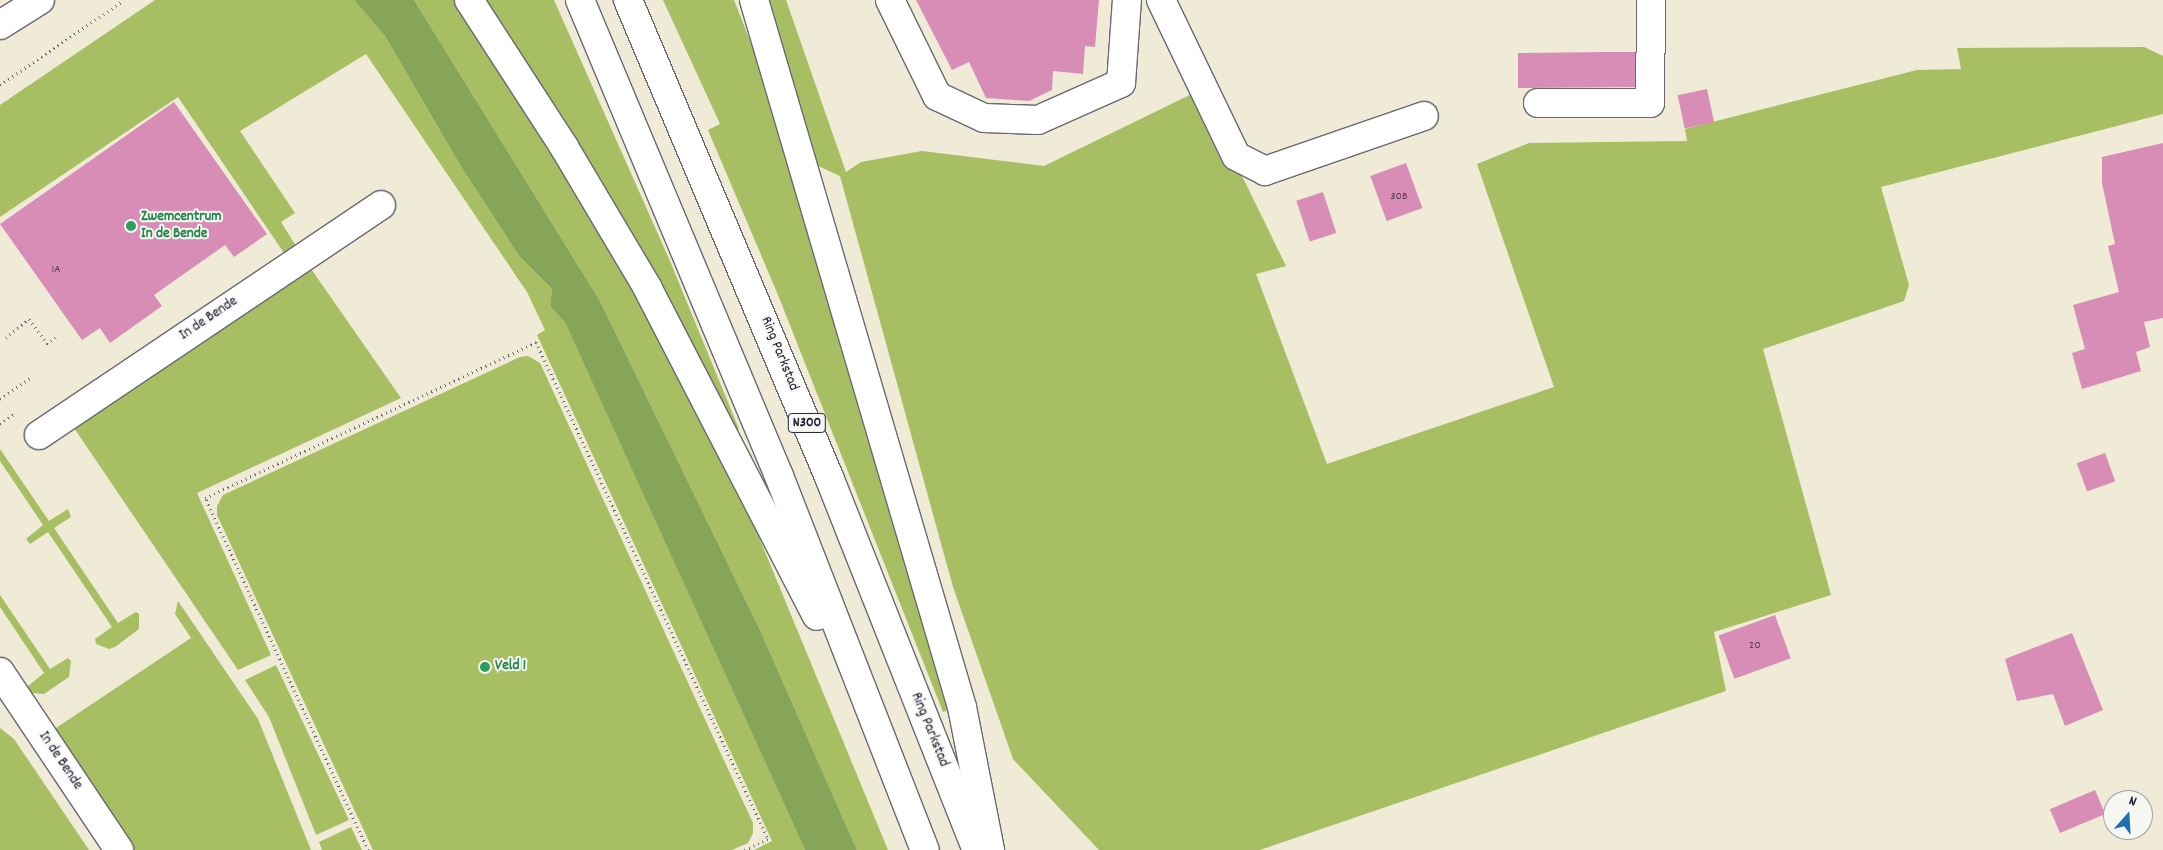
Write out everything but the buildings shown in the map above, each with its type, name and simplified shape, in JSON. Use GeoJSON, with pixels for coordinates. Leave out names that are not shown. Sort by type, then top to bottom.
{"type":"FeatureCollection","features":[{"type":"Feature","properties":{"kind":"main road"},"geometry":{"type":"LineString","coordinates":[[0,26],[40,0]]}},
{"type":"Feature","properties":{"kind":"main road"},"geometry":{"type":"LineString","coordinates":[[469,0],[564,147],[647,287],[880,735]]}},
{"type":"Feature","properties":{"kind":"main road"},"geometry":{"type":"LineString","coordinates":[[580,0],[771,458],[925,850]]}},
{"type":"Feature","properties":{"kind":"main road","name":"Ring Parkstad"},"geometry":{"type":"LineString","coordinates":[[628,0],[822,458],[977,850]]}},
{"type":"Feature","properties":{"kind":"main road"},"geometry":{"type":"LineString","coordinates":[[754,0],[962,707],[990,850]]}},
{"type":"Feature","properties":{"kind":"main road"},"geometry":{"type":"LineString","coordinates":[[890,0],[937,96],[984,118],[1038,120],[1121,84],[1127,0]]}},
{"type":"Feature","properties":{"kind":"main road"},"geometry":{"type":"LineString","coordinates":[[1161,0],[1236,156],[1265,171],[1424,116]]}},
{"type":"Feature","properties":{"kind":"main road"},"geometry":{"type":"LineString","coordinates":[[1538,103],[1650,103],[1650,0]]}},
{"type":"Feature","properties":{"kind":"main road","name":"In de Bende"},"geometry":{"type":"LineString","coordinates":[[39,435],[381,205]]}},
{"type":"Feature","properties":{"kind":"main road","name":"In de Bende"},"geometry":{"type":"LineString","coordinates":[[0,672],[119,850]]}},
{"type":"Feature","properties":{"kind":"path"},"geometry":{"type":"LineString","coordinates":[[0,84],[124,0]]}},
{"type":"Feature","properties":{"kind":"path"},"geometry":{"type":"LineString","coordinates":[[6,338],[29,319],[47,344],[59,335]]}},
{"type":"Feature","properties":{"kind":"path"},"geometry":{"type":"LineString","coordinates":[[368,850],[205,498],[536,342],[768,839],[744,850]]}},
{"type":"Feature","properties":{"kind":"path"},"geometry":{"type":"LineString","coordinates":[[0,399],[32,377]]}},
{"type":"Feature","properties":{"kind":"green space"},"geometry":{"type":"Polygon","coordinates":[[[155,0],[354,0],[385,36],[460,165],[519,256],[552,289],[550,306],[565,321],[805,850],[754,850],[772,841],[537,335],[545,330],[527,292],[366,54],[240,131],[295,213],[281,222],[296,246],[284,253],[178,97],[0,217],[0,105],[155,0]]]}},
{"type":"Feature","properties":{"kind":"green space"},"geometry":{"type":"Polygon","coordinates":[[[354,0],[414,0],[600,301],[760,630],[857,850],[805,850],[565,322],[550,306],[552,289],[519,256],[460,165],[385,36],[354,0]]]}},
{"type":"Feature","properties":{"kind":"green space"},"geometry":{"type":"Polygon","coordinates":[[[414,0],[458,0],[585,201],[706,423],[756,530],[888,850],[857,850],[760,630],[600,301],[414,0]]]}},
{"type":"Feature","properties":{"kind":"green space"},"geometry":{"type":"Polygon","coordinates":[[[482,0],[554,0],[670,261],[739,429],[732,433],[482,0]]]}},
{"type":"Feature","properties":{"kind":"green space"},"geometry":{"type":"Polygon","coordinates":[[[663,0],[734,0],[776,107],[953,709],[943,712],[778,295],[708,130],[720,124],[663,0]]]}},
{"type":"Feature","properties":{"kind":"green space"},"geometry":{"type":"Polygon","coordinates":[[[767,0],[786,0],[846,172],[861,162],[922,151],[1044,166],[1200,90],[1286,266],[1256,274],[1327,464],[1554,387],[1477,164],[1529,143],[1687,141],[1685,129],[1917,70],[1961,69],[1957,48],[2144,47],[2163,56],[2163,114],[1881,187],[1909,285],[1904,301],[1763,349],[1831,595],[1714,632],[1726,691],[1260,850],[1099,850],[1013,759],[953,587],[840,176],[814,164],[767,0]]]}},
{"type":"Feature","properties":{"kind":"green space"},"geometry":{"type":"Polygon","coordinates":[[[309,266],[401,398],[197,493],[271,655],[238,670],[72,425],[309,266]]]}},
{"type":"Feature","properties":{"kind":"green space","name":"Veld 1"},"geometry":{"type":"Polygon","coordinates":[[[528,356],[540,363],[753,823],[753,833],[748,843],[732,850],[373,850],[217,515],[217,506],[223,495],[520,357],[528,356]]]}},
{"type":"Feature","properties":{"kind":"green space"},"geometry":{"type":"Polygon","coordinates":[[[0,449],[49,521],[68,509],[71,517],[54,528],[118,623],[136,612],[139,614],[139,629],[115,647],[109,649],[96,644],[95,639],[112,627],[48,532],[30,544],[26,539],[43,525],[0,461],[0,449]]]}},
{"type":"Feature","properties":{"kind":"green space"},"geometry":{"type":"Polygon","coordinates":[[[0,595],[50,669],[68,658],[71,661],[69,677],[44,694],[32,693],[27,687],[44,673],[0,607],[0,595]]]}},
{"type":"Feature","properties":{"kind":"green space"},"geometry":{"type":"Polygon","coordinates":[[[178,601],[258,719],[311,850],[131,850],[53,730],[191,638],[175,614],[178,601]]]}},
{"type":"Feature","properties":{"kind":"green space"},"geometry":{"type":"Polygon","coordinates":[[[276,665],[349,820],[316,835],[269,717],[245,680],[276,665]]]}},
{"type":"Feature","properties":{"kind":"green space"},"geometry":{"type":"Polygon","coordinates":[[[0,728],[14,739],[89,850],[0,850],[0,728]]]}},
{"type":"Feature","properties":{"kind":"green space"},"geometry":{"type":"Polygon","coordinates":[[[351,827],[362,850],[322,850],[319,842],[351,827]]]}},
{"type":"Feature","properties":{"kind":"place","name":"Zwemcentrum In de Bende"},"geometry":{"type":"Point","coordinates":[131,226]}},
{"type":"Feature","properties":{"kind":"place","name":"Veld 1"},"geometry":{"type":"Point","coordinates":[485,667]}}]}
